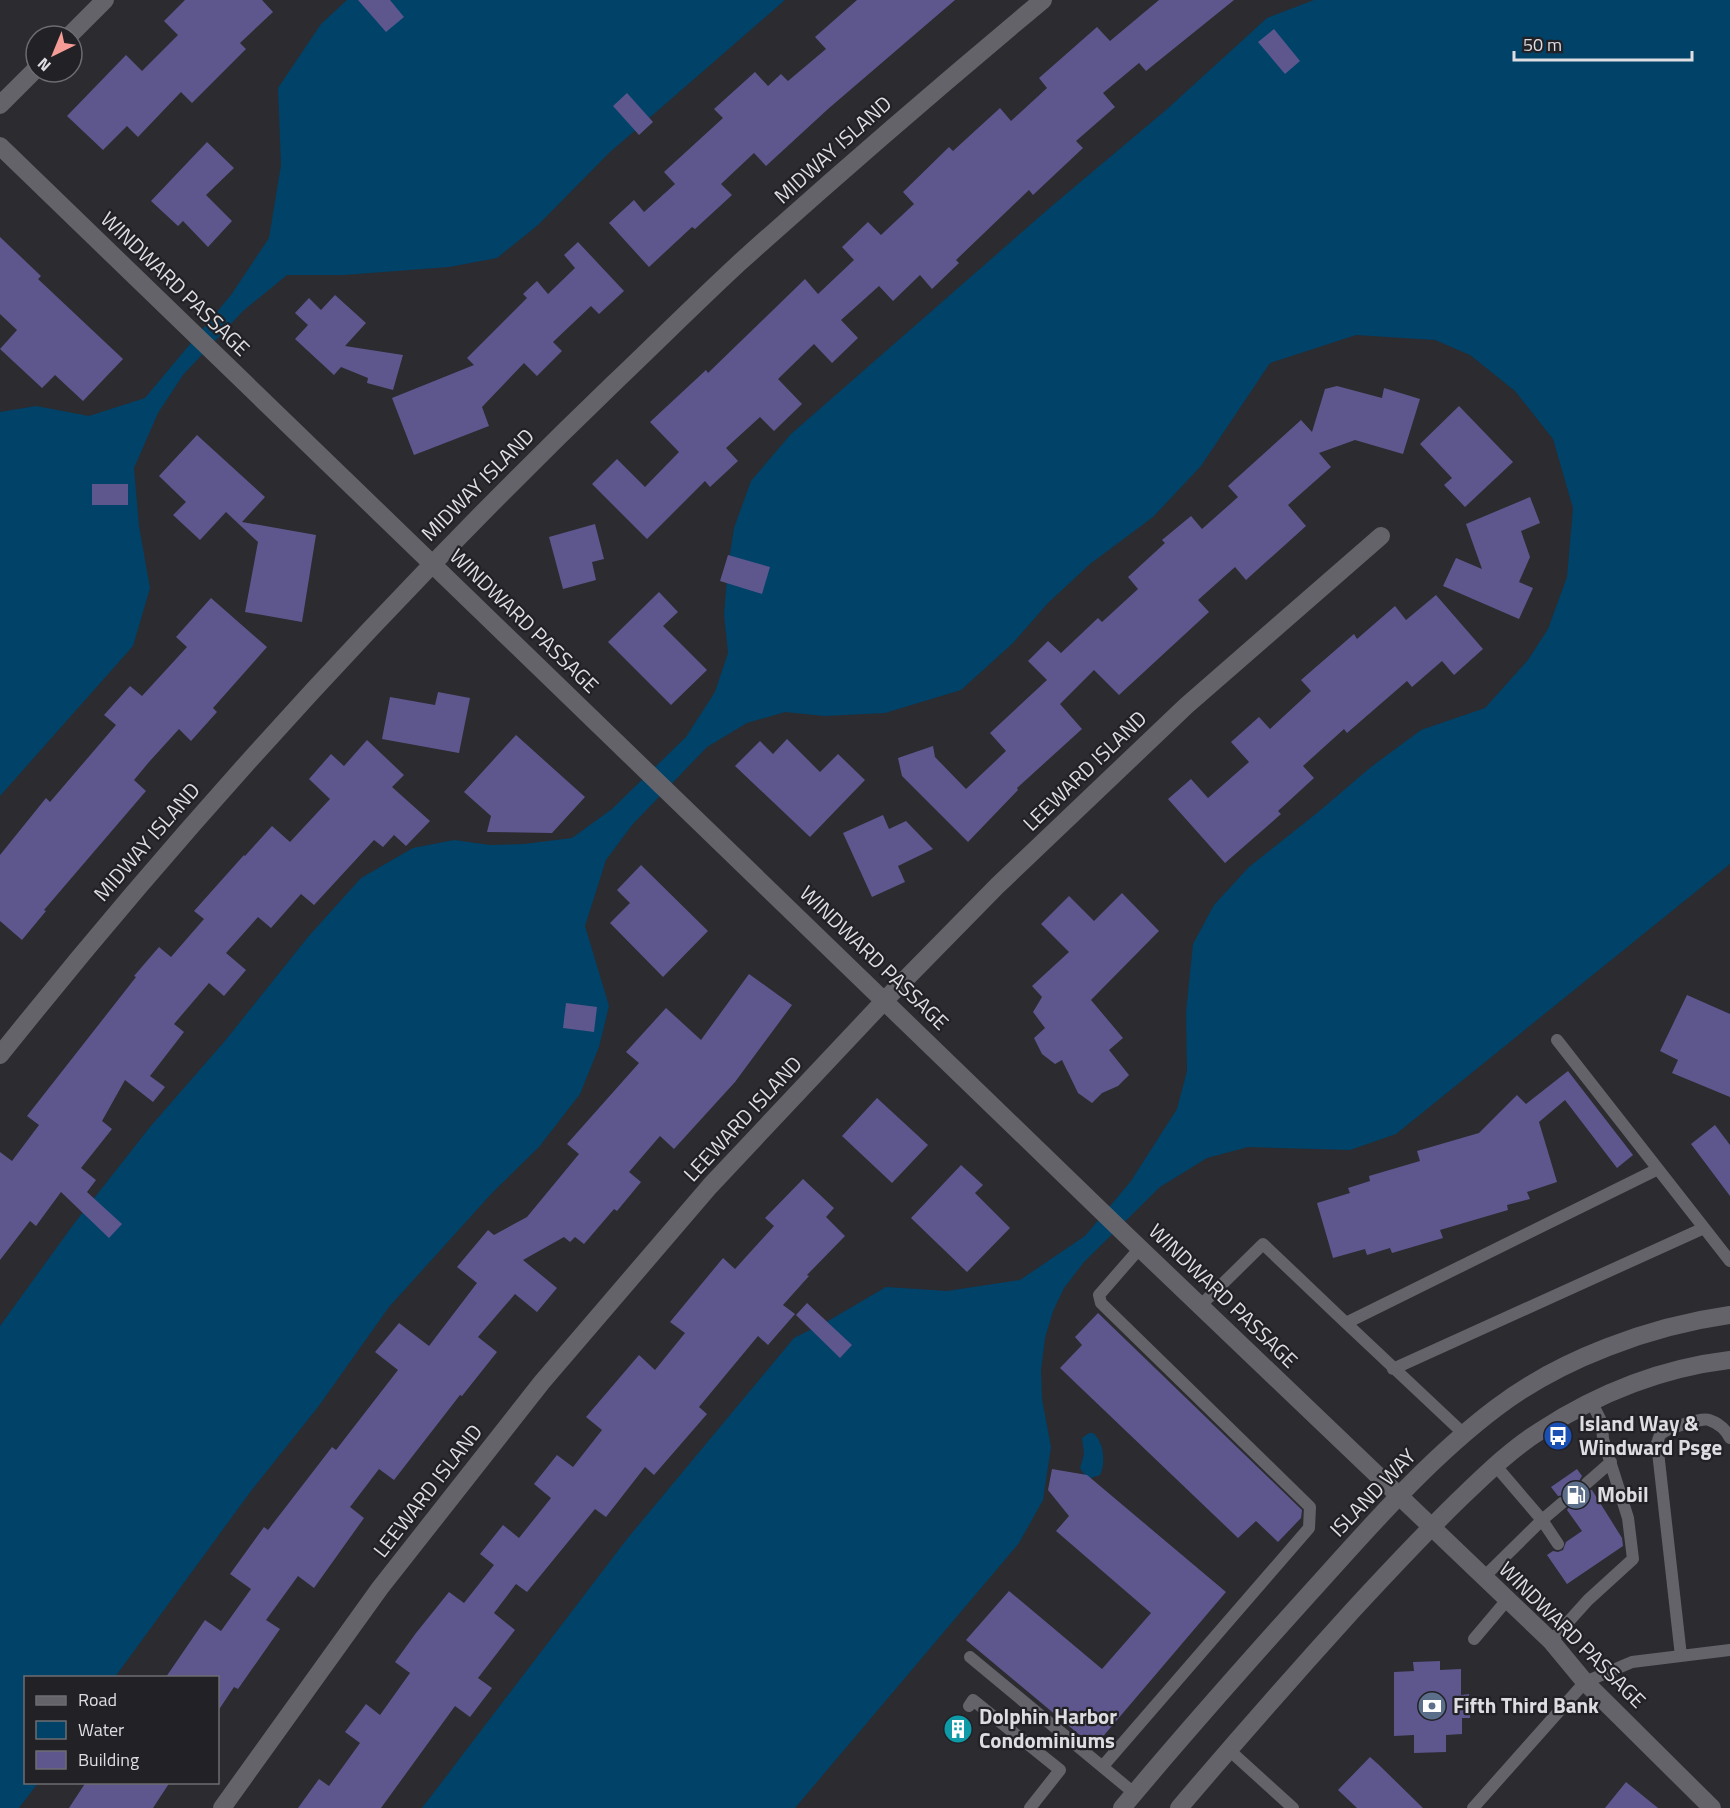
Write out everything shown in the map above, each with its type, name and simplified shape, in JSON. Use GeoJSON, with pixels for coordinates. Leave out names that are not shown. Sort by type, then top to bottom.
{"type":"FeatureCollection","features":[{"type":"Feature","properties":{"kind":"street"},"geometry":{"type":"LineString","coordinates":[[81,24],[105,0]]}},
{"type":"Feature","properties":{"kind":"street","name":"MIDWAY ISLAND"},"geometry":{"type":"LineString","coordinates":[[0,1055],[89,944],[248,761],[432,563],[549,446],[736,266],[931,93],[1043,0]]}},
{"type":"Feature","properties":{"kind":"street"},"geometry":{"type":"LineString","coordinates":[[0,105],[24,81]]}},
{"type":"Feature","properties":{"kind":"street","name":"WINDWARD PASSAGE"},"geometry":{"type":"LineString","coordinates":[[0,146],[1125,1234],[1551,1641],[1585,1682],[1712,1808]]}},
{"type":"Feature","properties":{"kind":"street","name":"LEEWARD ISLAND"},"geometry":{"type":"LineString","coordinates":[[222,1808],[380,1588],[542,1382],[710,1186],[885,1000],[997,886],[1186,706],[1381,536]]}},
{"type":"Feature","properties":{"kind":"street","name":"ISLAND WAY"},"geometry":{"type":"LineString","coordinates":[[1122,1808],[1197,1718],[1398,1496],[1464,1434],[1498,1406],[1532,1384],[1591,1354],[1644,1333],[1730,1315]]}},
{"type":"Feature","properties":{"kind":"street"},"geometry":{"type":"LineString","coordinates":[[1179,1808],[1228,1749],[1430,1527],[1495,1465],[1539,1431],[1591,1401],[1649,1378],[1730,1360]]}},
{"type":"Feature","properties":{"kind":"lane"},"geometry":{"type":"LineString","coordinates":[[1557,1040],[1730,1261]]}},
{"type":"Feature","properties":{"kind":"lane"},"geometry":{"type":"LineString","coordinates":[[1346,1323],[1658,1169]]}},
{"type":"Feature","properties":{"kind":"lane"},"geometry":{"type":"LineString","coordinates":[[1393,1369],[1704,1228]]}},
{"type":"Feature","properties":{"kind":"lane"},"geometry":{"type":"LineString","coordinates":[[1200,1306],[1263,1244],[1464,1434]]}},
{"type":"Feature","properties":{"kind":"lane"},"geometry":{"type":"LineString","coordinates":[[1103,1766],[1309,1528],[1311,1518],[1310,1507],[1101,1303],[1099,1295],[1140,1248]]}},
{"type":"Feature","properties":{"kind":"lane"},"geometry":{"type":"LineString","coordinates":[[1551,1641],[1588,1600],[1633,1559],[1628,1518],[1603,1439],[1602,1423],[1591,1401]]}},
{"type":"Feature","properties":{"kind":"lane"},"geometry":{"type":"LineString","coordinates":[[1681,1656],[1657,1443],[1660,1435],[1666,1431],[1702,1419],[1708,1419],[1726,1431],[1730,1438]]}},
{"type":"Feature","properties":{"kind":"lane"},"geometry":{"type":"LineString","coordinates":[[1587,1483],[1611,1462]]}},
{"type":"Feature","properties":{"kind":"lane"},"geometry":{"type":"LineString","coordinates":[[1495,1465],[1542,1520],[1558,1544]]}},
{"type":"Feature","properties":{"kind":"lane"},"geometry":{"type":"LineString","coordinates":[[1483,1578],[1542,1520],[1563,1503]]}},
{"type":"Feature","properties":{"kind":"lane"},"geometry":{"type":"LineString","coordinates":[[1474,1639],[1507,1600]]}},
{"type":"Feature","properties":{"kind":"lane"},"geometry":{"type":"LineString","coordinates":[[1473,1808],[1585,1682],[1632,1662],[1730,1650]]}},
{"type":"Feature","properties":{"kind":"lane"},"geometry":{"type":"LineString","coordinates":[[970,1657],[1134,1793]]}},
{"type":"Feature","properties":{"kind":"lane"},"geometry":{"type":"LineString","coordinates":[[969,1706],[973,1700],[1060,1770],[1030,1808]]}},
{"type":"Feature","properties":{"kind":"lane"},"geometry":{"type":"LineString","coordinates":[[1228,1749],[1293,1808]]}},
{"type":"Feature","properties":{"kind":"water"},"geometry":{"type":"Polygon","coordinates":[[[347,0],[785,0],[609,153],[538,225],[497,258],[449,267],[344,275],[287,275],[243,311],[183,375],[158,413],[134,468],[139,526],[150,588],[133,646],[0,796],[0,412],[36,406],[89,416],[145,398],[231,295],[269,238],[281,165],[278,88],[321,24],[347,0]]]}},
{"type":"Feature","properties":{"kind":"water"},"geometry":{"type":"Polygon","coordinates":[[[1314,0],[1730,0],[1730,864],[1396,1134],[1350,1150],[1248,1147],[1207,1158],[1160,1187],[1084,1262],[1064,1288],[1053,1311],[1045,1338],[1041,1370],[1042,1399],[1051,1447],[1043,1500],[1019,1543],[795,1808],[422,1808],[627,1539],[794,1338],[886,1287],[947,1291],[1020,1280],[1085,1236],[1131,1181],[1177,1109],[1187,1071],[1186,1012],[1193,944],[1214,905],[1249,867],[1371,767],[1421,730],[1485,708],[1528,660],[1548,629],[1567,577],[1573,508],[1553,439],[1515,391],[1470,355],[1435,340],[1356,335],[1270,363],[1201,466],[1153,517],[1090,564],[1048,603],[1013,643],[961,690],[885,713],[825,716],[785,712],[747,723],[707,747],[632,825],[606,860],[585,926],[609,1006],[599,1047],[580,1094],[539,1147],[492,1193],[389,1307],[318,1407],[251,1491],[116,1676],[24,1676],[24,1784],[37,1784],[19,1808],[0,1808],[0,1326],[73,1225],[150,1127],[224,1042],[308,937],[361,878],[413,848],[454,840],[490,845],[524,844],[572,838],[612,809],[686,737],[715,692],[728,653],[724,614],[728,567],[734,528],[751,481],[791,434],[1053,205],[1166,110],[1267,18],[1314,0]]]}},
{"type":"Feature","properties":{"kind":"water"},"geometry":{"type":"Polygon","coordinates":[[[1093,1433],[1100,1441],[1103,1459],[1100,1475],[1091,1478],[1086,1477],[1080,1468],[1084,1454],[1082,1438],[1093,1433]]]}},
{"type":"Feature","properties":{"kind":"building"},"geometry":{"type":"Polygon","coordinates":[[[185,0],[262,0],[273,12],[240,43],[246,49],[192,103],[181,92],[138,137],[127,126],[103,150],[67,116],[126,55],[142,71],[178,35],[164,21],[185,0]]]}},
{"type":"Feature","properties":{"kind":"building"},"geometry":{"type":"Polygon","coordinates":[[[358,0],[390,0],[404,17],[386,32],[358,0]]]}},
{"type":"Feature","properties":{"kind":"building"},"geometry":{"type":"Polygon","coordinates":[[[857,0],[955,0],[828,109],[766,166],[754,153],[721,184],[732,195],[695,229],[692,227],[649,267],[609,223],[634,200],[644,212],[675,184],[664,172],[723,118],[714,109],[755,72],[768,86],[781,74],[788,81],[826,49],[815,37],[857,0]]]}},
{"type":"Feature","properties":{"kind":"building"},"geometry":{"type":"Polygon","coordinates":[[[1159,0],[1234,0],[1146,71],[1139,63],[1103,93],[1115,107],[1076,141],[1083,148],[1033,195],[1029,190],[956,260],[959,263],[932,289],[920,275],[893,301],[879,286],[841,320],[858,338],[832,363],[814,344],[778,379],[802,404],[774,431],[760,417],[726,448],[738,461],[710,487],[705,481],[647,539],[592,484],[617,459],[645,487],[679,452],[650,422],[706,370],[708,373],[805,279],[818,294],[854,260],[842,247],[868,222],[881,235],[914,204],[903,192],[949,147],[953,151],[1000,108],[1011,121],[1047,88],[1039,78],[1097,27],[1110,41],[1159,0]]]}},
{"type":"Feature","properties":{"kind":"building"},"geometry":{"type":"Polygon","coordinates":[[[1274,29],[1300,61],[1285,74],[1258,42],[1274,29]]]}},
{"type":"Feature","properties":{"kind":"building"},"geometry":{"type":"Polygon","coordinates":[[[627,93],[653,122],[639,135],[613,106],[627,93]]]}},
{"type":"Feature","properties":{"kind":"building"},"geometry":{"type":"Polygon","coordinates":[[[207,142],[234,168],[206,195],[232,221],[208,247],[183,221],[178,226],[151,201],[207,142]]]}},
{"type":"Feature","properties":{"kind":"building"},"geometry":{"type":"Polygon","coordinates":[[[0,237],[41,276],[38,279],[123,359],[83,401],[55,375],[42,388],[0,349],[17,330],[0,314],[0,237]]]}},
{"type":"Feature","properties":{"kind":"building"},"geometry":{"type":"Polygon","coordinates":[[[578,242],[624,291],[599,314],[591,306],[553,342],[562,351],[537,376],[524,363],[482,407],[489,426],[414,455],[392,398],[474,365],[467,358],[527,298],[523,294],[537,281],[548,294],[575,268],[564,255],[578,242]]]}},
{"type":"Feature","properties":{"kind":"building"},"geometry":{"type":"Polygon","coordinates":[[[335,295],[366,323],[345,346],[403,355],[393,390],[367,383],[368,378],[341,367],[334,375],[295,339],[308,325],[295,313],[309,298],[321,310],[335,295]]]}},
{"type":"Feature","properties":{"kind":"building"},"geometry":{"type":"Polygon","coordinates":[[[1337,386],[1382,398],[1384,388],[1420,399],[1403,454],[1355,440],[1319,453],[1331,467],[1288,505],[1306,526],[1246,580],[1235,567],[1198,600],[1209,612],[1119,695],[1094,670],[1060,704],[1082,729],[1017,788],[1018,790],[968,842],[902,776],[898,758],[933,746],[935,757],[966,789],[1006,751],[990,733],[1047,680],[1028,661],[1048,641],[1061,653],[1098,618],[1102,622],[1138,589],[1128,577],[1165,543],[1162,540],[1191,516],[1202,529],[1238,497],[1228,486],[1301,420],[1312,432],[1325,389],[1337,386]]]}},
{"type":"Feature","properties":{"kind":"building"},"geometry":{"type":"Polygon","coordinates":[[[1459,406],[1513,462],[1465,507],[1444,485],[1452,478],[1420,444],[1459,406]]]}},
{"type":"Feature","properties":{"kind":"building"},"geometry":{"type":"Polygon","coordinates":[[[197,435],[265,497],[242,522],[316,535],[302,622],[245,612],[258,542],[226,512],[200,540],[173,515],[186,502],[159,476],[197,435]]]}},
{"type":"Feature","properties":{"kind":"building"},"geometry":{"type":"Polygon","coordinates":[[[92,484],[128,484],[128,505],[92,505],[92,484]]]}},
{"type":"Feature","properties":{"kind":"building"},"geometry":{"type":"Polygon","coordinates":[[[1530,497],[1540,523],[1521,531],[1530,557],[1519,582],[1533,588],[1519,619],[1443,586],[1456,558],[1482,569],[1466,524],[1530,497]]]}},
{"type":"Feature","properties":{"kind":"building"},"geometry":{"type":"Polygon","coordinates":[[[595,524],[604,559],[592,562],[596,580],[563,589],[549,537],[595,524]]]}},
{"type":"Feature","properties":{"kind":"building"},"geometry":{"type":"Polygon","coordinates":[[[728,555],[770,567],[762,594],[720,581],[728,555]]]}},
{"type":"Feature","properties":{"kind":"building"},"geometry":{"type":"Polygon","coordinates":[[[659,592],[678,612],[663,626],[707,670],[671,705],[608,642],[659,592]]]}},
{"type":"Feature","properties":{"kind":"building"},"geometry":{"type":"Polygon","coordinates":[[[1436,595],[1483,649],[1454,675],[1442,661],[1412,687],[1407,681],[1347,733],[1344,729],[1303,766],[1314,778],[1278,811],[1281,814],[1225,863],[1168,799],[1191,779],[1208,798],[1249,762],[1231,742],[1259,717],[1270,729],[1311,691],[1301,680],[1354,634],[1357,639],[1395,606],[1406,620],[1436,595]]]}},
{"type":"Feature","properties":{"kind":"building"},"geometry":{"type":"Polygon","coordinates":[[[211,598],[267,647],[213,708],[217,712],[191,741],[179,729],[149,762],[134,780],[146,791],[44,910],[46,911],[22,940],[0,921],[0,855],[46,798],[50,802],[116,725],[104,715],[130,686],[142,696],[187,647],[176,637],[211,598]]]}},
{"type":"Feature","properties":{"kind":"building"},"geometry":{"type":"Polygon","coordinates":[[[438,692],[470,698],[459,753],[382,739],[390,697],[435,705],[438,692]]]}},
{"type":"Feature","properties":{"kind":"building"},"geometry":{"type":"Polygon","coordinates":[[[516,735],[585,797],[552,833],[487,832],[491,816],[464,792],[516,735]]]}},
{"type":"Feature","properties":{"kind":"building"},"geometry":{"type":"Polygon","coordinates":[[[787,739],[820,772],[838,754],[865,780],[810,837],[735,766],[760,741],[773,754],[787,739]]]}},
{"type":"Feature","properties":{"kind":"building"},"geometry":{"type":"Polygon","coordinates":[[[367,740],[404,775],[392,787],[430,821],[406,846],[394,835],[383,847],[374,840],[314,905],[301,894],[271,928],[258,917],[226,953],[246,970],[224,996],[209,983],[174,1024],[184,1032],[150,1076],[165,1087],[153,1102],[125,1080],[102,1121],[112,1129],[81,1168],[96,1180],[87,1192],[122,1224],[109,1238],[61,1192],[36,1226],[30,1221],[0,1260],[0,1152],[12,1161],[39,1125],[27,1116],[136,977],[134,976],[159,947],[171,957],[204,919],[194,911],[272,826],[290,842],[330,799],[309,779],[331,754],[344,766],[367,740]]]}},
{"type":"Feature","properties":{"kind":"building"},"geometry":{"type":"Polygon","coordinates":[[[883,815],[889,829],[906,821],[933,849],[898,866],[905,882],[872,897],[843,833],[883,815]]]}},
{"type":"Feature","properties":{"kind":"building"},"geometry":{"type":"Polygon","coordinates":[[[641,865],[708,931],[663,977],[610,923],[630,903],[617,890],[641,865]]]}},
{"type":"Feature","properties":{"kind":"building"},"geometry":{"type":"Polygon","coordinates":[[[1122,893],[1159,931],[1091,1000],[1123,1038],[1109,1050],[1129,1075],[1118,1086],[1102,1093],[1092,1103],[1078,1093],[1062,1060],[1055,1064],[1042,1054],[1034,1038],[1045,1028],[1033,1012],[1042,997],[1032,986],[1069,952],[1041,924],[1069,896],[1094,921],[1122,893]]]}},
{"type":"Feature","properties":{"kind":"building"},"geometry":{"type":"Polygon","coordinates":[[[749,974],[792,1005],[735,1082],[674,1149],[660,1136],[629,1172],[641,1182],[617,1211],[614,1209],[584,1244],[575,1237],[570,1242],[564,1237],[523,1260],[557,1288],[537,1312],[515,1294],[478,1337],[497,1352],[462,1396],[460,1395],[394,1480],[379,1469],[350,1507],[364,1518],[314,1588],[298,1576],[266,1620],[280,1629],[238,1689],[234,1687],[219,1710],[219,1676],[167,1676],[205,1620],[221,1631],[251,1589],[230,1574],[264,1527],[268,1530],[332,1447],[336,1450],[398,1370],[375,1352],[399,1323],[429,1346],[477,1283],[457,1267],[488,1230],[494,1235],[527,1217],[579,1154],[567,1144],[639,1063],[626,1052],[666,1008],[701,1040],[749,974]]]}},
{"type":"Feature","properties":{"kind":"building"},"geometry":{"type":"Polygon","coordinates":[[[1687,995],[1730,1014],[1730,1097],[1672,1073],[1678,1060],[1660,1051],[1687,995]]]}},
{"type":"Feature","properties":{"kind":"building"},"geometry":{"type":"Polygon","coordinates":[[[566,1003],[597,1007],[594,1032],[563,1028],[566,1003]]]}},
{"type":"Feature","properties":{"kind":"building"},"geometry":{"type":"Polygon","coordinates":[[[1568,1071],[1633,1155],[1617,1168],[1565,1100],[1539,1122],[1557,1182],[1527,1192],[1530,1199],[1507,1205],[1508,1210],[1440,1230],[1443,1238],[1392,1253],[1390,1248],[1367,1255],[1365,1249],[1333,1258],[1317,1203],[1350,1193],[1348,1188],[1370,1181],[1369,1176],[1420,1161],[1417,1151],[1479,1133],[1517,1095],[1526,1104],[1568,1071]]]}},
{"type":"Feature","properties":{"kind":"building"},"geometry":{"type":"Polygon","coordinates":[[[877,1098],[928,1145],[892,1183],[842,1136],[877,1098]]]}},
{"type":"Feature","properties":{"kind":"building"},"geometry":{"type":"Polygon","coordinates":[[[1715,1125],[1730,1145],[1730,1196],[1691,1144],[1715,1125]]]}},
{"type":"Feature","properties":{"kind":"building"},"geometry":{"type":"Polygon","coordinates":[[[961,1165],[983,1185],[975,1193],[1010,1228],[967,1272],[911,1218],[961,1165]]]}},
{"type":"Feature","properties":{"kind":"building"},"geometry":{"type":"Polygon","coordinates":[[[803,1179],[834,1208],[826,1217],[845,1236],[807,1275],[809,1276],[783,1305],[795,1314],[768,1345],[758,1336],[699,1407],[707,1414],[654,1475],[645,1467],[606,1517],[595,1509],[527,1592],[516,1584],[494,1613],[515,1630],[478,1678],[492,1688],[470,1717],[455,1706],[381,1808],[298,1808],[319,1779],[329,1786],[360,1743],[345,1732],[366,1704],[380,1715],[410,1673],[395,1662],[449,1592],[464,1603],[494,1565],[480,1554],[503,1525],[519,1538],[551,1498],[534,1484],[557,1455],[573,1467],[602,1430],[586,1417],[639,1355],[655,1370],[685,1333],[670,1322],[723,1258],[735,1269],[774,1226],[765,1218],[803,1179]]]}},
{"type":"Feature","properties":{"kind":"building"},"geometry":{"type":"Polygon","coordinates":[[[807,1303],[852,1345],[840,1358],[796,1315],[807,1303]]]}},
{"type":"Feature","properties":{"kind":"building"},"geometry":{"type":"Polygon","coordinates":[[[1098,1313],[1302,1510],[1301,1518],[1278,1542],[1256,1521],[1238,1538],[1060,1368],[1082,1345],[1075,1337],[1098,1313]]]}},
{"type":"Feature","properties":{"kind":"building"},"geometry":{"type":"Polygon","coordinates":[[[1052,1469],[1087,1475],[1226,1592],[1094,1747],[966,1640],[1009,1591],[1102,1669],[1151,1613],[1056,1531],[1069,1516],[1048,1490],[1052,1469]]]}},
{"type":"Feature","properties":{"kind":"building"},"geometry":{"type":"Polygon","coordinates":[[[1577,1469],[1582,1476],[1579,1481],[1580,1488],[1585,1491],[1592,1490],[1622,1538],[1623,1546],[1567,1584],[1547,1555],[1553,1551],[1563,1550],[1566,1542],[1582,1531],[1567,1510],[1570,1505],[1569,1498],[1564,1495],[1558,1496],[1551,1487],[1577,1469]]]}},
{"type":"Feature","properties":{"kind":"building","name":"Fifth Third Bank"},"geometry":{"type":"Polygon","coordinates":[[[1440,1661],[1440,1670],[1461,1669],[1461,1695],[1469,1694],[1470,1718],[1462,1718],[1462,1734],[1446,1735],[1446,1752],[1414,1753],[1414,1735],[1394,1736],[1394,1672],[1414,1671],[1413,1662],[1440,1661]]]}},
{"type":"Feature","properties":{"kind":"building"},"geometry":{"type":"Polygon","coordinates":[[[1370,1757],[1423,1808],[1357,1808],[1338,1790],[1370,1757]]]}},
{"type":"Feature","properties":{"kind":"building"},"geometry":{"type":"Polygon","coordinates":[[[1626,1782],[1658,1808],[1605,1808],[1626,1782]]]}},
{"type":"Feature","properties":{"kind":"building"},"geometry":{"type":"Polygon","coordinates":[[[85,1784],[169,1784],[153,1808],[69,1808],[85,1784]]]}},
{"type":"Feature","properties":{"kind":"place","name":"Island Way & Windward Psge"},"geometry":{"type":"Point","coordinates":[1558,1436]}},
{"type":"Feature","properties":{"kind":"place","name":"Mobil"},"geometry":{"type":"Point","coordinates":[1576,1495]}},
{"type":"Feature","properties":{"kind":"place","name":"Fifth Third Bank"},"geometry":{"type":"Point","coordinates":[1432,1706]}},
{"type":"Feature","properties":{"kind":"place","name":"Dolphin Harbor Condominiums"},"geometry":{"type":"Point","coordinates":[958,1729]}}]}
